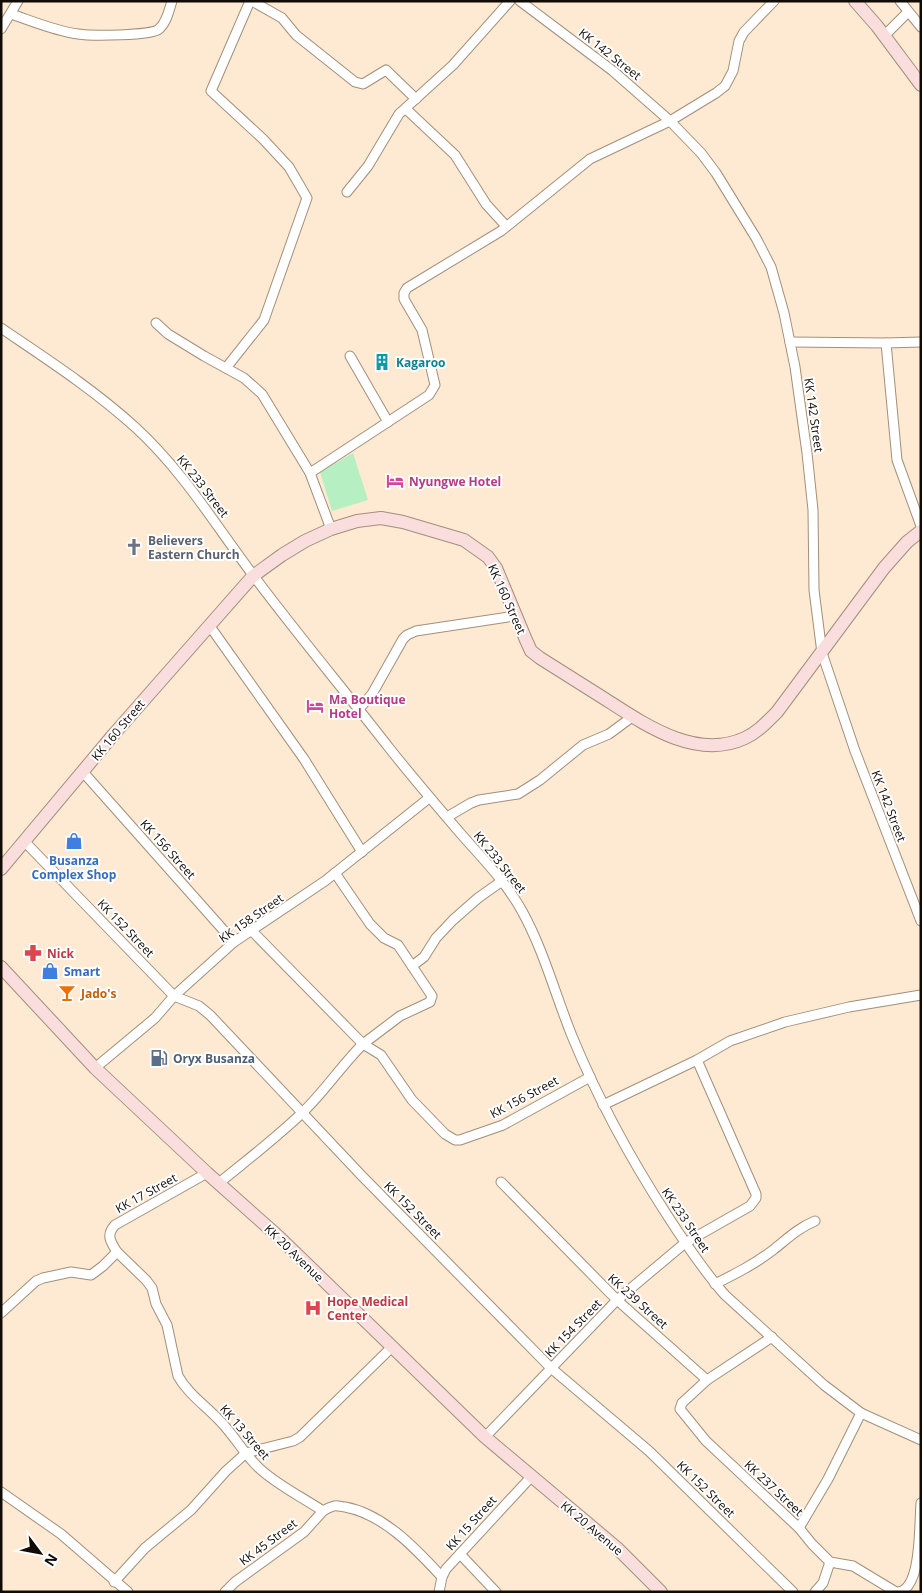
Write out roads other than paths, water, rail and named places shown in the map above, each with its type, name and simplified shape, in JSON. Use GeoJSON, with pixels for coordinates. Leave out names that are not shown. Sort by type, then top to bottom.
{"type":"FeatureCollection","features":[{"type":"Feature","properties":{"kind":"main road"},"geometry":{"type":"LineString","coordinates":[[855,1],[921,85]]}},
{"type":"Feature","properties":{"kind":"main road","name":"KK 160 Street"},"geometry":{"type":"LineString","coordinates":[[1,868],[120,726],[253,576],[290,550],[331,529],[357,521],[381,518],[403,522],[464,540],[488,557],[496,568],[515,616],[532,650],[540,658],[654,729],[677,739],[696,743],[719,744],[745,738],[762,727],[777,712],[884,568],[921,531]]}},
{"type":"Feature","properties":{"kind":"main road","name":"KK 20 Avenue"},"geometry":{"type":"LineString","coordinates":[[1,967],[95,1068],[207,1173],[280,1238],[485,1437],[617,1548],[661,1592]]}},
{"type":"Feature","properties":{"kind":"street"},"geometry":{"type":"LineString","coordinates":[[1,29],[18,1]]}},
{"type":"Feature","properties":{"kind":"street"},"geometry":{"type":"LineString","coordinates":[[11,14],[78,34],[141,34],[160,29],[168,16],[172,1]]}},
{"type":"Feature","properties":{"kind":"street"},"geometry":{"type":"LineString","coordinates":[[226,368],[264,320],[307,198],[289,167],[263,139],[211,91],[251,1],[282,18],[296,35],[355,82],[363,84],[386,70],[416,99]]}},
{"type":"Feature","properties":{"kind":"street"},"geometry":{"type":"LineString","coordinates":[[348,192],[368,166],[396,117],[453,65],[510,1]]}},
{"type":"Feature","properties":{"kind":"street","name":"KK 142 Street"},"geometry":{"type":"LineString","coordinates":[[520,1],[613,71],[670,121],[701,153],[716,173],[756,238],[771,267],[790,342],[802,416],[812,500],[814,590],[822,653],[859,760],[920,919]]}},
{"type":"Feature","properties":{"kind":"street"},"geometry":{"type":"LineString","coordinates":[[310,473],[429,395],[435,385],[422,330],[404,299],[404,293],[410,285],[506,226],[590,159],[670,121],[725,86],[733,71],[739,41],[744,32],[774,1]]}},
{"type":"Feature","properties":{"kind":"street"},"geometry":{"type":"LineString","coordinates":[[900,1],[921,27]]}},
{"type":"Feature","properties":{"kind":"street"},"geometry":{"type":"LineString","coordinates":[[884,36],[908,12]]}},
{"type":"Feature","properties":{"kind":"street"},"geometry":{"type":"LineString","coordinates":[[406,109],[455,155],[486,204],[506,226]]}},
{"type":"Feature","properties":{"kind":"street"},"geometry":{"type":"LineString","coordinates":[[156,324],[176,339],[244,378],[259,391],[310,473],[331,529]]}},
{"type":"Feature","properties":{"kind":"street","name":"KK 233 Street"},"geometry":{"type":"LineString","coordinates":[[1,328],[94,391],[135,427],[176,469],[253,576],[359,710],[429,798],[502,881],[520,907],[544,957],[572,1035],[602,1105],[639,1173],[715,1284],[824,1384],[861,1413],[921,1440]]}},
{"type":"Feature","properties":{"kind":"street"},"geometry":{"type":"LineString","coordinates":[[790,342],[921,342]]}},
{"type":"Feature","properties":{"kind":"street"},"geometry":{"type":"LineString","coordinates":[[886,343],[897,460],[921,526]]}},
{"type":"Feature","properties":{"kind":"street"},"geometry":{"type":"LineString","coordinates":[[350,356],[388,422]]}},
{"type":"Feature","properties":{"kind":"street"},"geometry":{"type":"LineString","coordinates":[[359,710],[372,694],[398,646],[407,635],[416,631],[515,616]]}},
{"type":"Feature","properties":{"kind":"street"},"geometry":{"type":"LineString","coordinates":[[209,624],[304,760],[362,852]]}},
{"type":"Feature","properties":{"kind":"street"},"geometry":{"type":"LineString","coordinates":[[446,817],[479,800],[518,794],[540,780],[584,744],[609,734],[632,716]]}},
{"type":"Feature","properties":{"kind":"street","name":"KK 156 Street"},"geometry":{"type":"LineString","coordinates":[[83,772],[234,942]]}},
{"type":"Feature","properties":{"kind":"street","name":"KK 158 Street"},"geometry":{"type":"LineString","coordinates":[[95,1068],[155,1018],[174,996],[234,942],[252,932],[335,873],[429,798]]}},
{"type":"Feature","properties":{"kind":"street","name":"KK 152 Street"},"geometry":{"type":"LineString","coordinates":[[24,841],[174,996],[199,1006],[210,1016],[301,1114],[551,1368],[649,1451],[793,1592]]}},
{"type":"Feature","properties":{"kind":"street"},"geometry":{"type":"LineString","coordinates":[[219,1183],[301,1114],[320,1094],[345,1061],[363,1044],[400,1016],[431,1001],[432,996],[398,945],[384,938],[370,924],[335,873]]}},
{"type":"Feature","properties":{"kind":"street"},"geometry":{"type":"LineString","coordinates":[[412,966],[424,957],[436,938],[453,920],[478,898],[502,881]]}},
{"type":"Feature","properties":{"kind":"street","name":"KK 156 Street"},"geometry":{"type":"LineString","coordinates":[[252,932],[363,1044],[381,1055],[412,1100],[444,1134],[455,1140],[503,1125],[590,1076]]}},
{"type":"Feature","properties":{"kind":"street"},"geometry":{"type":"LineString","coordinates":[[602,1105],[697,1060],[730,1041],[785,1022],[849,1007],[921,995]]}},
{"type":"Feature","properties":{"kind":"street","name":"KK 154 Street"},"geometry":{"type":"LineString","coordinates":[[485,1437],[617,1300],[685,1242],[750,1206],[756,1198],[756,1194],[697,1060]]}},
{"type":"Feature","properties":{"kind":"street","name":"KK 17 Street"},"geometry":{"type":"LineString","coordinates":[[117,1252],[109,1236],[110,1230],[115,1225],[207,1173]]}},
{"type":"Feature","properties":{"kind":"street","name":"KK 239 Street"},"geometry":{"type":"LineString","coordinates":[[501,1182],[617,1300],[707,1380]]}},
{"type":"Feature","properties":{"kind":"street"},"geometry":{"type":"LineString","coordinates":[[715,1284],[772,1251],[796,1231],[815,1221]]}},
{"type":"Feature","properties":{"kind":"street"},"geometry":{"type":"LineString","coordinates":[[1,1313],[36,1281],[71,1272],[91,1275],[117,1252]]}},
{"type":"Feature","properties":{"kind":"street","name":"KK 13 Street"},"geometry":{"type":"LineString","coordinates":[[117,1252],[152,1288],[156,1304],[167,1325],[181,1382],[222,1423],[246,1453],[269,1476],[323,1511]]}},
{"type":"Feature","properties":{"kind":"street"},"geometry":{"type":"LineString","coordinates":[[707,1380],[772,1336]]}},
{"type":"Feature","properties":{"kind":"street"},"geometry":{"type":"LineString","coordinates":[[114,1582],[145,1548],[191,1510],[226,1471],[246,1453],[300,1438],[392,1347]]}},
{"type":"Feature","properties":{"kind":"street","name":"KK 237 Street"},"geometry":{"type":"LineString","coordinates":[[707,1380],[682,1403],[681,1412],[706,1441],[799,1528],[830,1562]]}},
{"type":"Feature","properties":{"kind":"street"},"geometry":{"type":"LineString","coordinates":[[799,1528],[828,1479],[861,1413]]}},
{"type":"Feature","properties":{"kind":"street","name":"KK 15 Street"},"geometry":{"type":"LineString","coordinates":[[439,1592],[446,1569],[531,1477]]}},
{"type":"Feature","properties":{"kind":"street"},"geometry":{"type":"LineString","coordinates":[[1,1492],[61,1534],[114,1582],[128,1592]]}},
{"type":"Feature","properties":{"kind":"street"},"geometry":{"type":"LineString","coordinates":[[815,1592],[823,1583],[830,1562],[853,1566],[897,1592],[904,1591],[910,1587],[919,1569],[921,1503]]}},
{"type":"Feature","properties":{"kind":"street"},"geometry":{"type":"LineString","coordinates":[[323,1511],[335,1506],[362,1512],[405,1540],[422,1554],[442,1577]]}},
{"type":"Feature","properties":{"kind":"street","name":"KK 45 Street"},"geometry":{"type":"LineString","coordinates":[[225,1592],[235,1582],[304,1532],[323,1511]]}},
{"type":"Feature","properties":{"kind":"street"},"geometry":{"type":"LineString","coordinates":[[460,1554],[496,1592]]}},
{"type":"Feature","properties":{"kind":"place","name":"Kagaroo"},"geometry":{"type":"Point","coordinates":[382,362]}},
{"type":"Feature","properties":{"kind":"place","name":"Nyungwe Hotel"},"geometry":{"type":"Point","coordinates":[395,481]}},
{"type":"Feature","properties":{"kind":"place","name":"Believers Eastern Church"},"geometry":{"type":"Point","coordinates":[134,547]}},
{"type":"Feature","properties":{"kind":"place","name":"Ma Boutique Hotel"},"geometry":{"type":"Point","coordinates":[315,706]}},
{"type":"Feature","properties":{"kind":"place","name":"Busanza Complex Shop"},"geometry":{"type":"Point","coordinates":[74,841]}},
{"type":"Feature","properties":{"kind":"place","name":"Nick"},"geometry":{"type":"Point","coordinates":[33,953]}},
{"type":"Feature","properties":{"kind":"place","name":"Smart"},"geometry":{"type":"Point","coordinates":[50,971]}},
{"type":"Feature","properties":{"kind":"place","name":"Jado's"},"geometry":{"type":"Point","coordinates":[67,993]}},
{"type":"Feature","properties":{"kind":"place","name":"Oryx Busanza"},"geometry":{"type":"Point","coordinates":[159,1058]}},
{"type":"Feature","properties":{"kind":"place","name":"Hope Medical Center"},"geometry":{"type":"Point","coordinates":[313,1308]}}]}
